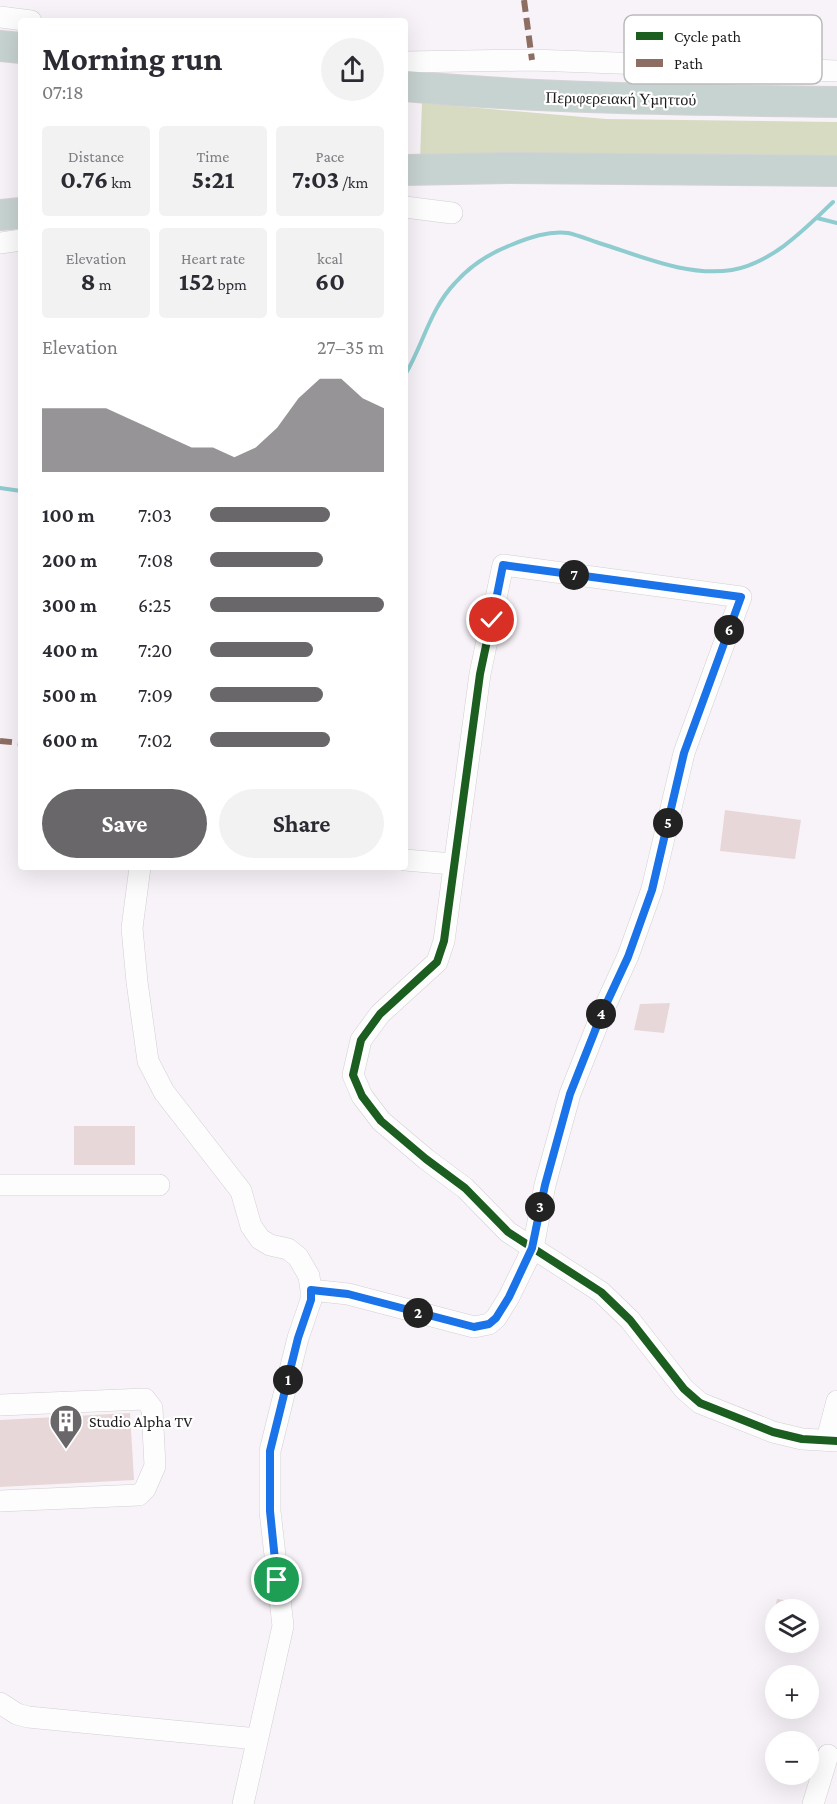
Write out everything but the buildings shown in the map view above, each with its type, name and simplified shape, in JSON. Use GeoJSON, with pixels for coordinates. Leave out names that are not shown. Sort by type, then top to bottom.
{"type":"FeatureCollection","features":[{"type":"Feature","properties":{"kind":"highway"},"geometry":{"type":"LineString","coordinates":[[0,46],[18,48]]}},
{"type":"Feature","properties":{"kind":"highway","name":"Περιφερειακή Υμηττού"},"geometry":{"type":"LineString","coordinates":[[408,86],[605,99],[837,102]]}},
{"type":"Feature","properties":{"kind":"highway"},"geometry":{"type":"LineString","coordinates":[[408,170],[509,168],[837,171]]}},
{"type":"Feature","properties":{"kind":"highway"},"geometry":{"type":"LineString","coordinates":[[0,216],[18,213]]}},
{"type":"Feature","properties":{"kind":"street"},"geometry":{"type":"LineString","coordinates":[[0,17],[18,19]]}},
{"type":"Feature","properties":{"kind":"street"},"geometry":{"type":"LineString","coordinates":[[408,62],[532,60],[624,63]]}},
{"type":"Feature","properties":{"kind":"street"},"geometry":{"type":"LineString","coordinates":[[822,70],[837,71]]}},
{"type":"Feature","properties":{"kind":"street"},"geometry":{"type":"LineString","coordinates":[[408,207],[452,213]]}},
{"type":"Feature","properties":{"kind":"street"},"geometry":{"type":"LineString","coordinates":[[0,243],[18,240]]}},
{"type":"Feature","properties":{"kind":"street"},"geometry":{"type":"LineString","coordinates":[[311,1290],[341,1293],[463,1324],[482,1326],[496,1318],[509,1297],[532,1248],[545,1185],[570,1094],[602,1013],[628,957],[652,890],[684,753],[741,597],[503,565],[480,674],[444,941],[437,962],[380,1014],[367,1031],[361,1040],[353,1075],[362,1096],[381,1121],[465,1188],[508,1232],[532,1248],[601,1292],[630,1320],[684,1389],[700,1403],[773,1432],[802,1439],[832,1440],[837,1401]]}},
{"type":"Feature","properties":{"kind":"street"},"geometry":{"type":"LineString","coordinates":[[408,860],[453,864]]}},
{"type":"Feature","properties":{"kind":"street"},"geometry":{"type":"LineString","coordinates":[[140,870],[132,928],[141,1014],[151,1069],[164,1092],[241,1191],[251,1226],[260,1239],[270,1245],[288,1249],[298,1257],[309,1276],[311,1290],[311,1300],[298,1338],[270,1451],[270,1511],[283,1626],[243,1804]]}},
{"type":"Feature","properties":{"kind":"street"},"geometry":{"type":"LineString","coordinates":[[0,1185],[159,1185]]}},
{"type":"Feature","properties":{"kind":"street"},"geometry":{"type":"LineString","coordinates":[[0,1405],[145,1400],[152,1408],[155,1466],[145,1489],[139,1495],[0,1501]]}},
{"type":"Feature","properties":{"kind":"street"},"geometry":{"type":"LineString","coordinates":[[0,1702],[17,1714],[28,1717],[257,1739]]}},
{"type":"Feature","properties":{"kind":"street"},"geometry":{"type":"LineString","coordinates":[[813,1804],[828,1755]]}},
{"type":"Feature","properties":{"kind":"green space"},"geometry":{"type":"Polygon","coordinates":[[[422,103],[606,119],[837,122],[837,161],[420,161],[422,103]]]}},
{"type":"Feature","properties":{"kind":"waterway"},"geometry":{"type":"LineString","coordinates":[[408,370],[446,293],[467,271],[481,261],[518,242],[546,234],[568,233],[681,268],[698,271],[732,270],[747,266],[774,253],[799,234],[833,202]]}},
{"type":"Feature","properties":{"kind":"waterway"},"geometry":{"type":"LineString","coordinates":[[817,218],[837,223]]}},
{"type":"Feature","properties":{"kind":"waterway"},"geometry":{"type":"LineString","coordinates":[[0,488],[18,491]]}},
{"type":"Feature","properties":{"kind":"marked path"},"geometry":{"type":"LineString","coordinates":[[524,0],[532,60]]}},
{"type":"Feature","properties":{"kind":"marked path"},"geometry":{"type":"LineString","coordinates":[[0,741],[18,743]]}},
{"type":"Feature","properties":{"kind":"cycle path"},"geometry":{"type":"LineString","coordinates":[[311,1290],[348,1294],[474,1327],[489,1324],[496,1318],[509,1297],[533,1248],[545,1185],[570,1094],[602,1013],[628,956],[652,889],[684,753],[741,597],[503,565],[480,674],[444,941],[437,962],[380,1014],[361,1040],[353,1075],[362,1096],[381,1121],[465,1188],[508,1232],[601,1292],[630,1320],[684,1389],[700,1403],[773,1432],[802,1439],[837,1441]]}},
{"type":"Feature","properties":{"kind":"place","name":"Studio Alpha TV"},"geometry":{"type":"Point","coordinates":[66,1450]}},
{"type":"Feature","properties":{"kind":"route"},"geometry":{"type":"LineString","coordinates":[[277,1580],[270,1511],[270,1451],[298,1338],[311,1300],[311,1290],[348,1294],[474,1327],[489,1324],[496,1318],[509,1297],[532,1248],[537,1217],[570,1094],[602,1013],[628,957],[652,890],[684,753],[741,597],[503,565],[492,620]]}}]}
